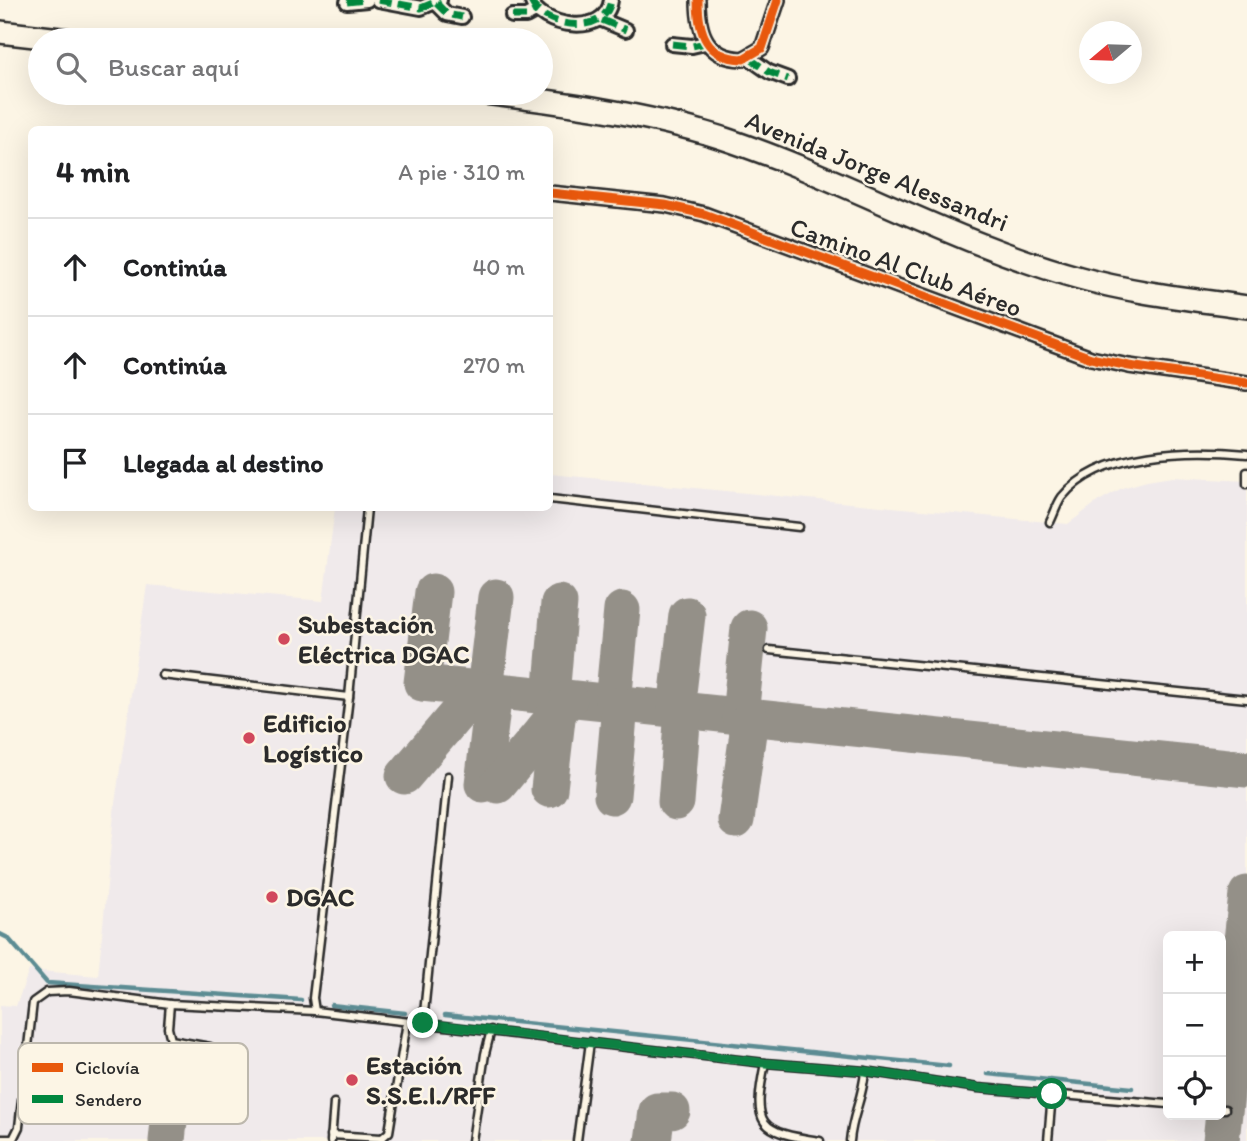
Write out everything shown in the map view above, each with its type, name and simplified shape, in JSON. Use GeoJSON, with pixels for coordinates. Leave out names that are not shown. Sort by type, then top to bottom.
{"type":"FeatureCollection","features":[{"type":"Feature","properties":{"kind":"highway"},"geometry":{"type":"LineString","coordinates":[[0,32],[28,35]]}},
{"type":"Feature","properties":{"kind":"highway","name":"Avenida Jorge Alessandri"},"geometry":{"type":"LineString","coordinates":[[553,102],[616,111],[686,127],[789,162],[960,235],[1054,270],[1108,285],[1247,307]]}},
{"type":"Feature","properties":{"kind":"street"},"geometry":{"type":"LineString","coordinates":[[347,2],[367,0]]}},
{"type":"Feature","properties":{"kind":"street"},"geometry":{"type":"LineString","coordinates":[[378,0],[386,4],[421,8],[438,2],[447,14],[462,17]]}},
{"type":"Feature","properties":{"kind":"street"},"geometry":{"type":"LineString","coordinates":[[602,20],[609,11],[611,0]]}},
{"type":"Feature","properties":{"kind":"street"},"geometry":{"type":"LineString","coordinates":[[698,0],[699,23],[705,43],[726,56],[749,58],[769,72],[788,79]]}},
{"type":"Feature","properties":{"kind":"street"},"geometry":{"type":"LineString","coordinates":[[749,58],[764,43],[778,0]]}},
{"type":"Feature","properties":{"kind":"street"},"geometry":{"type":"LineString","coordinates":[[512,16],[526,16],[533,5],[552,20],[585,24],[602,20],[626,30]]}},
{"type":"Feature","properties":{"kind":"street"},"geometry":{"type":"LineString","coordinates":[[673,44],[692,46],[705,43]]}},
{"type":"Feature","properties":{"kind":"street","name":"Camino Al Club Aéreo"},"geometry":{"type":"LineString","coordinates":[[553,193],[694,211],[1091,358],[1247,383]]}},
{"type":"Feature","properties":{"kind":"lane"},"geometry":{"type":"LineString","coordinates":[[1050,522],[1062,498],[1086,478],[1122,462],[1152,455],[1180,453],[1247,454]]}},
{"type":"Feature","properties":{"kind":"lane"},"geometry":{"type":"LineString","coordinates":[[1247,472],[1247,484]]}},
{"type":"Feature","properties":{"kind":"lane"},"geometry":{"type":"LineString","coordinates":[[553,499],[799,527]]}},
{"type":"Feature","properties":{"kind":"lane"},"geometry":{"type":"LineString","coordinates":[[315,1011],[313,998],[349,697],[367,511]]}},
{"type":"Feature","properties":{"kind":"lane"},"geometry":{"type":"LineString","coordinates":[[769,650],[1247,699]]}},
{"type":"Feature","properties":{"kind":"lane"},"geometry":{"type":"LineString","coordinates":[[162,675],[349,697]]}},
{"type":"Feature","properties":{"kind":"lane"},"geometry":{"type":"LineString","coordinates":[[423,1023],[448,776]]}},
{"type":"Feature","properties":{"kind":"lane"},"geometry":{"type":"LineString","coordinates":[[28,1043],[33,1002],[47,992],[69,991],[170,1004],[315,1011],[765,1063],[865,1071],[965,1086],[1163,1104]]}},
{"type":"Feature","properties":{"kind":"lane"},"geometry":{"type":"LineString","coordinates":[[170,1004],[168,1028],[172,1040],[190,1043]]}},
{"type":"Feature","properties":{"kind":"lane"},"geometry":{"type":"LineString","coordinates":[[334,1103],[331,1138],[382,1138],[389,1132],[407,1022]]}},
{"type":"Feature","properties":{"kind":"lane"},"geometry":{"type":"LineString","coordinates":[[472,1141],[491,1030]]}},
{"type":"Feature","properties":{"kind":"lane"},"geometry":{"type":"LineString","coordinates":[[576,1141],[590,1042]]}},
{"type":"Feature","properties":{"kind":"lane"},"geometry":{"type":"LineString","coordinates":[[765,1063],[759,1112],[766,1127],[783,1136],[820,1141]]}},
{"type":"Feature","properties":{"kind":"lane"},"geometry":{"type":"LineString","coordinates":[[850,1141],[851,1127],[863,1096],[865,1071]]}},
{"type":"Feature","properties":{"kind":"lane"},"geometry":{"type":"LineString","coordinates":[[1048,1141],[1052,1094]]}},
{"type":"Feature","properties":{"kind":"lane"},"geometry":{"type":"LineString","coordinates":[[0,1139],[13,1139],[19,1124]]}},
{"type":"Feature","properties":{"kind":"shaded area"},"geometry":{"type":"Polygon","coordinates":[[[553,474],[1068,524],[1097,502],[1122,488],[1147,481],[1172,477],[1247,481],[1247,1141],[0,1141],[0,1005],[16,1006],[29,970],[98,976],[115,803],[147,585],[323,601],[335,511],[553,511],[553,474]]]}},
{"type":"Feature","properties":{"kind":"waterway"},"geometry":{"type":"LineString","coordinates":[[0,934],[8,938],[47,983],[301,1000]]}},
{"type":"Feature","properties":{"kind":"waterway"},"geometry":{"type":"LineString","coordinates":[[331,1005],[405,1013]]}},
{"type":"Feature","properties":{"kind":"waterway"},"geometry":{"type":"LineString","coordinates":[[445,1015],[949,1066]]}},
{"type":"Feature","properties":{"kind":"waterway"},"geometry":{"type":"LineString","coordinates":[[988,1074],[1132,1088]]}},
{"type":"Feature","properties":{"kind":"taxiway"},"geometry":{"type":"LineString","coordinates":[[433,592],[422,683],[1247,769]]}},
{"type":"Feature","properties":{"kind":"taxiway"},"geometry":{"type":"LineString","coordinates":[[485,690],[496,597]]}},
{"type":"Feature","properties":{"kind":"taxiway"},"geometry":{"type":"LineString","coordinates":[[551,697],[559,603]]}},
{"type":"Feature","properties":{"kind":"taxiway"},"geometry":{"type":"LineString","coordinates":[[613,703],[622,610]]}},
{"type":"Feature","properties":{"kind":"taxiway"},"geometry":{"type":"LineString","coordinates":[[676,710],[687,615]]}},
{"type":"Feature","properties":{"kind":"taxiway"},"geometry":{"type":"LineString","coordinates":[[740,716],[749,628]]}},
{"type":"Feature","properties":{"kind":"taxiway"},"geometry":{"type":"LineString","coordinates":[[404,776],[478,689]]}},
{"type":"Feature","properties":{"kind":"taxiway"},"geometry":{"type":"LineString","coordinates":[[483,784],[494,691]]}},
{"type":"Feature","properties":{"kind":"taxiway"},"geometry":{"type":"LineString","coordinates":[[498,785],[569,699]]}},
{"type":"Feature","properties":{"kind":"taxiway"},"geometry":{"type":"LineString","coordinates":[[612,796],[620,705]]}},
{"type":"Feature","properties":{"kind":"taxiway"},"geometry":{"type":"LineString","coordinates":[[549,789],[558,710]]}},
{"type":"Feature","properties":{"kind":"taxiway"},"geometry":{"type":"LineString","coordinates":[[676,802],[683,710]]}},
{"type":"Feature","properties":{"kind":"taxiway"},"geometry":{"type":"LineString","coordinates":[[736,820],[750,718]]}},
{"type":"Feature","properties":{"kind":"taxiway"},"geometry":{"type":"LineString","coordinates":[[1221,1141],[1247,894]]}},
{"type":"Feature","properties":{"kind":"taxiway"},"geometry":{"type":"LineString","coordinates":[[653,1141],[657,1111],[672,1111]]}},
{"type":"Feature","properties":{"kind":"taxiway"},"geometry":{"type":"LineString","coordinates":[[167,1141],[169,1124]]}},
{"type":"Feature","properties":{"kind":"marked path"},"geometry":{"type":"LineString","coordinates":[[347,2],[367,0]]}},
{"type":"Feature","properties":{"kind":"marked path"},"geometry":{"type":"LineString","coordinates":[[378,0],[421,8],[440,0]]}},
{"type":"Feature","properties":{"kind":"marked path"},"geometry":{"type":"LineString","coordinates":[[531,0],[536,9],[546,16],[558,22],[572,24],[597,20],[606,12],[611,0]]}},
{"type":"Feature","properties":{"kind":"marked path"},"geometry":{"type":"LineString","coordinates":[[436,3],[447,14],[462,17]]}},
{"type":"Feature","properties":{"kind":"marked path"},"geometry":{"type":"LineString","coordinates":[[512,16],[526,16],[535,11]]}},
{"type":"Feature","properties":{"kind":"marked path"},"geometry":{"type":"LineString","coordinates":[[602,20],[626,30]]}},
{"type":"Feature","properties":{"kind":"marked path"},"geometry":{"type":"LineString","coordinates":[[672,44],[692,46],[705,43]]}},
{"type":"Feature","properties":{"kind":"marked path"},"geometry":{"type":"LineString","coordinates":[[749,58],[769,72],[788,79]]}},
{"type":"Feature","properties":{"kind":"cycle path"},"geometry":{"type":"LineString","coordinates":[[698,0],[700,23],[707,41],[720,54],[743,59],[762,48],[778,0]]}},
{"type":"Feature","properties":{"kind":"cycle path"},"geometry":{"type":"LineString","coordinates":[[553,193],[665,205],[704,214],[1091,358],[1247,383]]}},
{"type":"Feature","properties":{"kind":"place","name":"Subestación Eléctrica DGAC"},"geometry":{"type":"Point","coordinates":[284,639]}},
{"type":"Feature","properties":{"kind":"place","name":"Edificio Logístico"},"geometry":{"type":"Point","coordinates":[249,738]}},
{"type":"Feature","properties":{"kind":"place","name":"DGAC"},"geometry":{"type":"Point","coordinates":[272,897]}},
{"type":"Feature","properties":{"kind":"place","name":"Estación S.S.E.I./RFF"},"geometry":{"type":"Point","coordinates":[352,1080]}},
{"type":"Feature","properties":{"kind":"route"},"geometry":{"type":"LineString","coordinates":[[423,1023],[765,1063],[865,1071],[978,1088],[1052,1094]]}}]}
